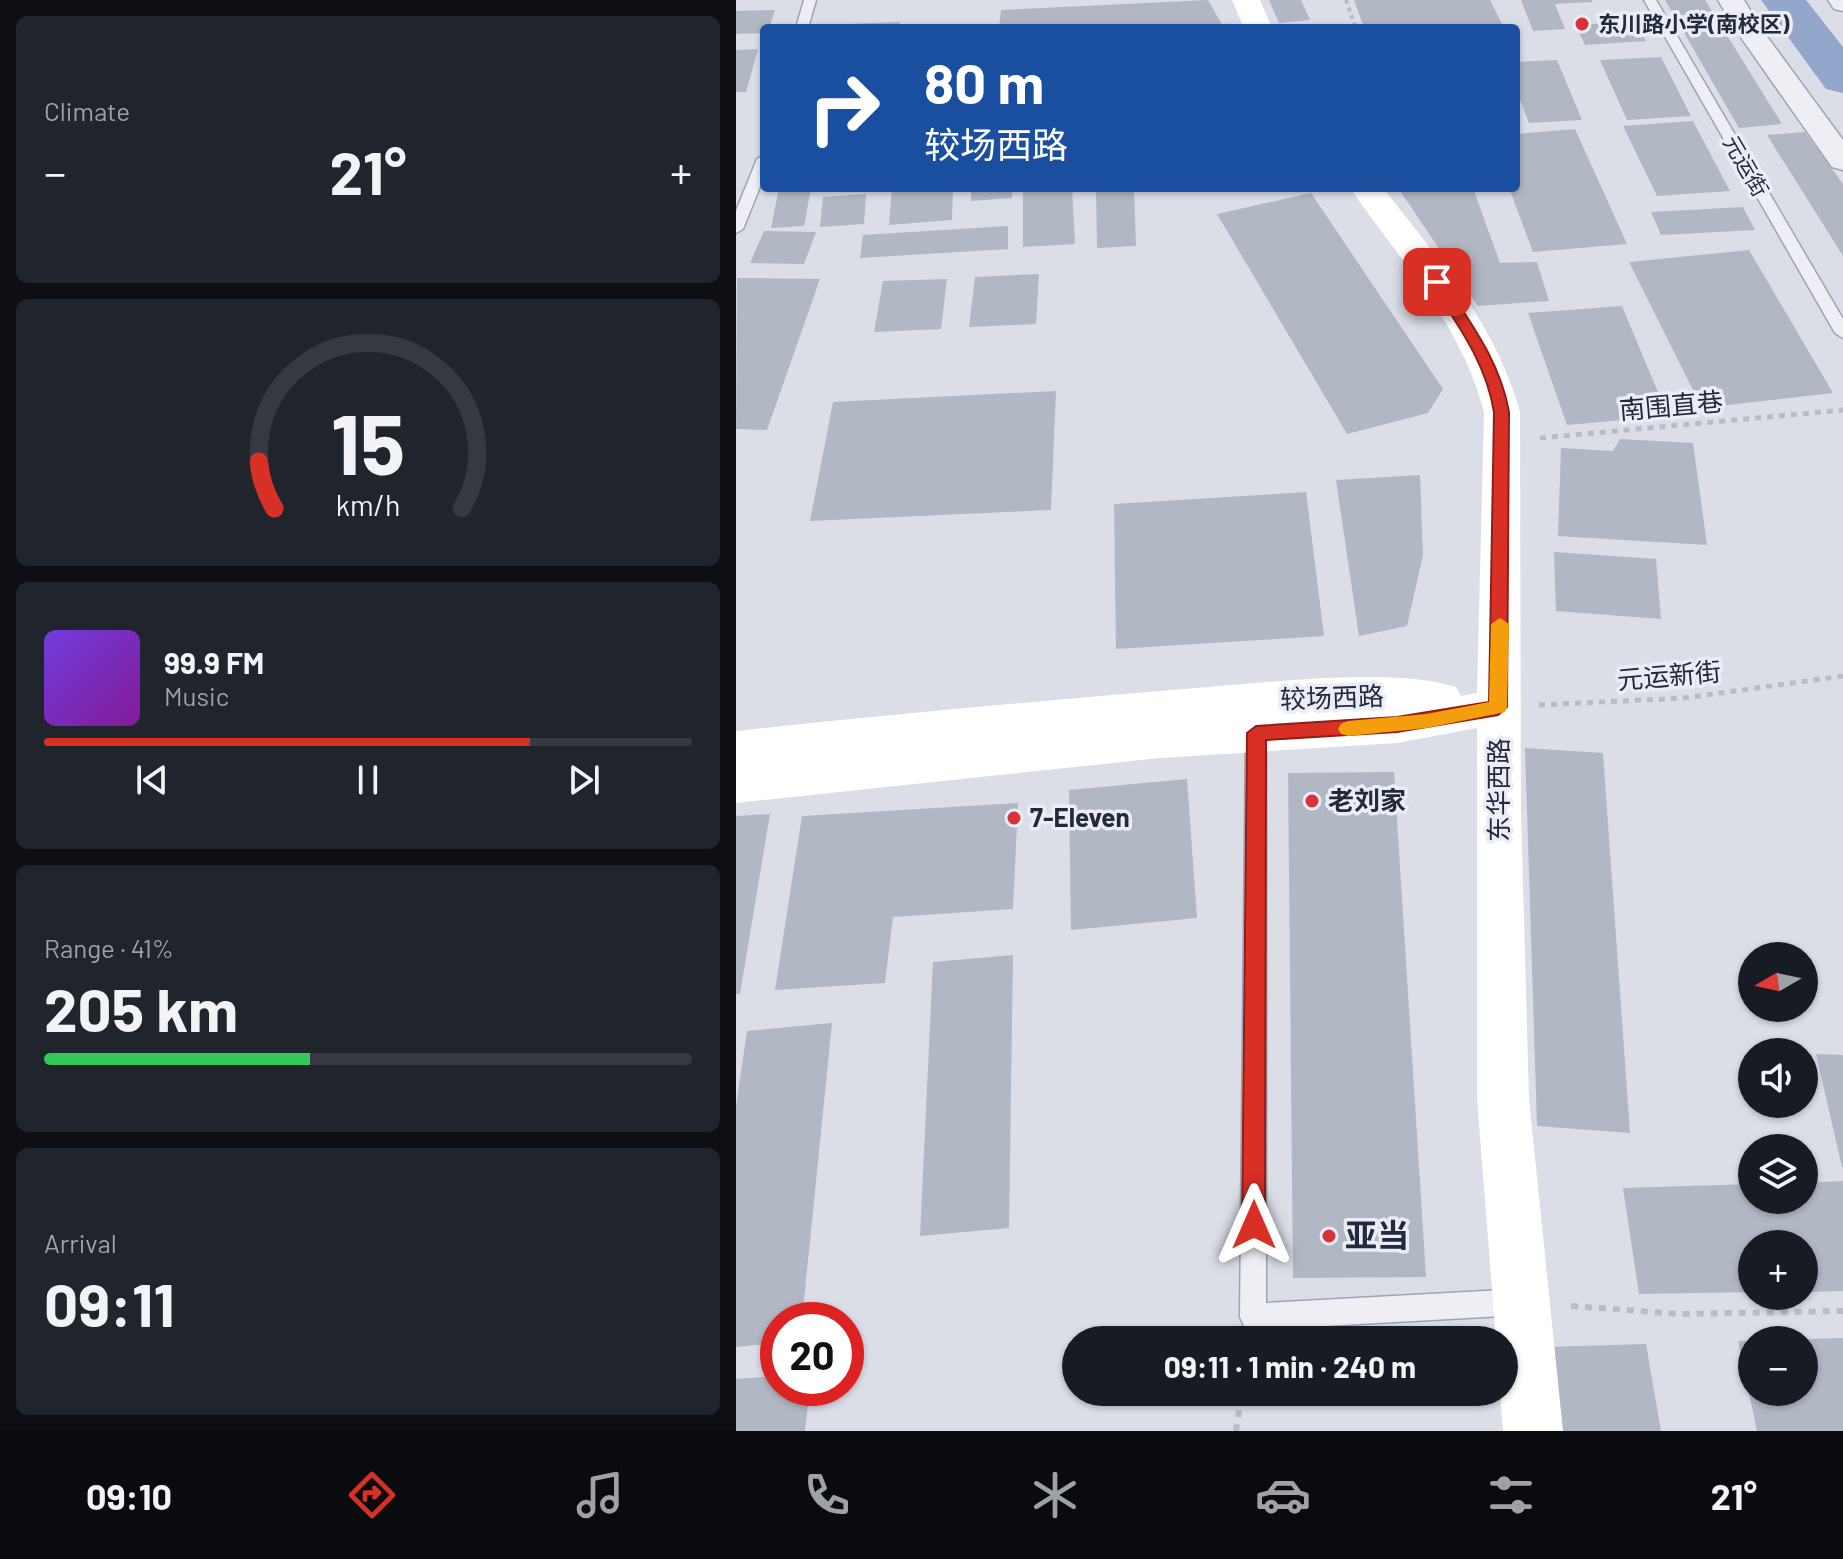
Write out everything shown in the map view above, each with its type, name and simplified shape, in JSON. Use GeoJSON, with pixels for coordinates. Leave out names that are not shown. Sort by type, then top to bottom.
{"type":"FeatureCollection","features":[{"type":"Feature","properties":{"kind":"street"},"geometry":{"type":"LineString","coordinates":[[1246,0],[1256,24]]}},
{"type":"Feature","properties":{"kind":"street"},"geometry":{"type":"LineString","coordinates":[[1731,0],[1748,29],[1843,161]]}},
{"type":"Feature","properties":{"kind":"street","name":"东华西路"},"geometry":{"type":"LineString","coordinates":[[1369,192],[1437,282],[1485,357],[1497,386],[1503,441],[1498,707],[1503,1099],[1533,1431]]}},
{"type":"Feature","properties":{"kind":"street","name":"较场西路"},"geometry":{"type":"LineString","coordinates":[[736,749],[1056,716],[1350,696],[1401,695],[1498,707]]}},
{"type":"Feature","properties":{"kind":"street","name":"较场西路"},"geometry":{"type":"LineString","coordinates":[[736,784],[1256,733],[1397,725],[1498,707]]}},
{"type":"Feature","properties":{"kind":"lane"},"geometry":{"type":"LineString","coordinates":[[803,24],[810,0]]}},
{"type":"Feature","properties":{"kind":"lane","name":"元运街"},"geometry":{"type":"LineString","coordinates":[[1650,0],[1843,333]]}},
{"type":"Feature","properties":{"kind":"lane"},"geometry":{"type":"LineString","coordinates":[[736,229],[760,169]]}},
{"type":"Feature","properties":{"kind":"lane"},"geometry":{"type":"LineString","coordinates":[[1256,733],[1253,1317],[1522,1302]]}},
{"type":"Feature","properties":{"kind":"path"},"geometry":{"type":"LineString","coordinates":[[1346,0],[1355,24]]}},
{"type":"Feature","properties":{"kind":"path","name":"南围直巷"},"geometry":{"type":"LineString","coordinates":[[1503,441],[1843,410]]}},
{"type":"Feature","properties":{"kind":"path","name":"元运新街"},"geometry":{"type":"LineString","coordinates":[[1498,707],[1684,698],[1843,676]]}},
{"type":"Feature","properties":{"kind":"path"},"geometry":{"type":"LineString","coordinates":[[1522,1302],[1680,1314],[1843,1311]]}},
{"type":"Feature","properties":{"kind":"path"},"geometry":{"type":"LineString","coordinates":[[1236,1431],[1240,1406]]}},
{"type":"Feature","properties":{"kind":"building"},"geometry":{"type":"Polygon","coordinates":[[[1208,0],[1222,24],[999,24],[1001,10],[1208,0]]]}},
{"type":"Feature","properties":{"kind":"building"},"geometry":{"type":"Polygon","coordinates":[[[1269,0],[1301,0],[1310,20],[1279,23],[1269,0]]]}},
{"type":"Feature","properties":{"kind":"building"},"geometry":{"type":"Polygon","coordinates":[[[1354,0],[1490,0],[1502,24],[1363,24],[1354,0]]]}},
{"type":"Feature","properties":{"kind":"building"},"geometry":{"type":"Polygon","coordinates":[[[1521,0],[1592,2],[1555,4],[1565,29],[1533,31],[1521,0]]]}},
{"type":"Feature","properties":{"kind":"building"},"geometry":{"type":"Polygon","coordinates":[[[1665,0],[1705,0],[1782,124],[1739,128],[1665,0]]]}},
{"type":"Feature","properties":{"kind":"building"},"geometry":{"type":"Polygon","coordinates":[[[775,10],[770,24],[760,24],[760,33],[736,34],[736,11],[775,10]]]}},
{"type":"Feature","properties":{"kind":"building"},"geometry":{"type":"Polygon","coordinates":[[[1636,21],[1646,41],[1585,45],[1575,25],[1636,21]]]}},
{"type":"Feature","properties":{"kind":"building"},"geometry":{"type":"Polygon","coordinates":[[[900,22],[900,24],[846,24],[900,22]]]}},
{"type":"Feature","properties":{"kind":"building"},"geometry":{"type":"Polygon","coordinates":[[[758,49],[746,92],[736,92],[736,50],[758,49]]]}},
{"type":"Feature","properties":{"kind":"building"},"geometry":{"type":"Polygon","coordinates":[[[1661,57],[1691,116],[1627,120],[1600,60],[1661,57]]]}},
{"type":"Feature","properties":{"kind":"building"},"geometry":{"type":"Polygon","coordinates":[[[1557,60],[1582,120],[1529,123],[1520,99],[1520,62],[1557,60]]]}},
{"type":"Feature","properties":{"kind":"building"},"geometry":{"type":"Polygon","coordinates":[[[1693,121],[1730,191],[1657,196],[1623,126],[1693,121]]]}},
{"type":"Feature","properties":{"kind":"building"},"geometry":{"type":"Polygon","coordinates":[[[1575,129],[1627,244],[1533,252],[1510,192],[1520,192],[1520,134],[1575,129]]]}},
{"type":"Feature","properties":{"kind":"building"},"geometry":{"type":"Polygon","coordinates":[[[1805,132],[1843,184],[1843,256],[1767,135],[1805,132]]]}},
{"type":"Feature","properties":{"kind":"building"},"geometry":{"type":"Polygon","coordinates":[[[778,192],[810,192],[804,226],[771,228],[778,192]]]}},
{"type":"Feature","properties":{"kind":"building"},"geometry":{"type":"Polygon","coordinates":[[[892,192],[953,192],[952,220],[889,225],[892,192]]]}},
{"type":"Feature","properties":{"kind":"building"},"geometry":{"type":"Polygon","coordinates":[[[971,192],[1012,192],[1012,198],[971,201],[971,192]]]}},
{"type":"Feature","properties":{"kind":"building"},"geometry":{"type":"Polygon","coordinates":[[[1023,192],[1072,192],[1075,244],[1023,247],[1023,192]]]}},
{"type":"Feature","properties":{"kind":"building"},"geometry":{"type":"Polygon","coordinates":[[[1096,192],[1134,192],[1136,246],[1097,248],[1096,192]]]}},
{"type":"Feature","properties":{"kind":"building"},"geometry":{"type":"Polygon","coordinates":[[[1401,192],[1474,192],[1500,263],[1537,262],[1549,301],[1478,306],[1401,192]]]}},
{"type":"Feature","properties":{"kind":"building"},"geometry":{"type":"Polygon","coordinates":[[[1311,193],[1443,389],[1428,413],[1347,434],[1217,214],[1311,193]]]}},
{"type":"Feature","properties":{"kind":"building"},"geometry":{"type":"Polygon","coordinates":[[[866,194],[864,224],[820,227],[823,197],[866,194]]]}},
{"type":"Feature","properties":{"kind":"building"},"geometry":{"type":"Polygon","coordinates":[[[1743,207],[1755,230],[1661,235],[1651,212],[1743,207]]]}},
{"type":"Feature","properties":{"kind":"building"},"geometry":{"type":"Polygon","coordinates":[[[1008,226],[1008,249],[860,258],[863,235],[1008,226]]]}},
{"type":"Feature","properties":{"kind":"building"},"geometry":{"type":"Polygon","coordinates":[[[764,231],[816,232],[804,264],[750,263],[764,231]]]}},
{"type":"Feature","properties":{"kind":"building"},"geometry":{"type":"Polygon","coordinates":[[[1749,250],[1833,393],[1702,408],[1629,262],[1749,250]]]}},
{"type":"Feature","properties":{"kind":"building"},"geometry":{"type":"Polygon","coordinates":[[[1039,274],[1036,324],[969,327],[975,277],[1039,274]]]}},
{"type":"Feature","properties":{"kind":"building"},"geometry":{"type":"Polygon","coordinates":[[[737,278],[820,279],[767,430],[736,429],[737,278]]]}},
{"type":"Feature","properties":{"kind":"building"},"geometry":{"type":"Polygon","coordinates":[[[947,279],[941,329],[874,332],[883,281],[947,279]]]}},
{"type":"Feature","properties":{"kind":"building"},"geometry":{"type":"Polygon","coordinates":[[[1622,306],[1668,416],[1567,425],[1528,313],[1622,306]]]}},
{"type":"Feature","properties":{"kind":"building"},"geometry":{"type":"Polygon","coordinates":[[[1056,391],[1051,510],[810,521],[833,402],[1056,391]]]}},
{"type":"Feature","properties":{"kind":"building"},"geometry":{"type":"Polygon","coordinates":[[[1620,439],[1693,443],[1707,545],[1558,536],[1561,448],[1613,451],[1620,439]]]}},
{"type":"Feature","properties":{"kind":"building"},"geometry":{"type":"Polygon","coordinates":[[[1420,475],[1423,555],[1407,626],[1359,636],[1336,480],[1420,475]]]}},
{"type":"Feature","properties":{"kind":"building"},"geometry":{"type":"Polygon","coordinates":[[[1306,492],[1324,636],[1116,649],[1114,504],[1306,492]]]}},
{"type":"Feature","properties":{"kind":"building"},"geometry":{"type":"Polygon","coordinates":[[[1554,552],[1656,559],[1661,619],[1556,611],[1554,552]]]}},
{"type":"Feature","properties":{"kind":"building"},"geometry":{"type":"Polygon","coordinates":[[[1525,748],[1603,753],[1630,1133],[1537,1126],[1525,748]]]}},
{"type":"Feature","properties":{"kind":"building"},"geometry":{"type":"Polygon","coordinates":[[[1394,772],[1426,1277],[1293,1278],[1288,773],[1394,772]]]}},
{"type":"Feature","properties":{"kind":"building"},"geometry":{"type":"Polygon","coordinates":[[[1187,779],[1197,918],[1071,930],[1069,790],[1187,779]]]}},
{"type":"Feature","properties":{"kind":"building"},"geometry":{"type":"Polygon","coordinates":[[[1018,803],[1013,909],[893,917],[885,983],[775,990],[802,816],[1018,803]]]}},
{"type":"Feature","properties":{"kind":"building"},"geometry":{"type":"Polygon","coordinates":[[[770,814],[740,994],[736,994],[736,816],[770,814]]]}},
{"type":"Feature","properties":{"kind":"building"},"geometry":{"type":"Polygon","coordinates":[[[1013,955],[1009,1228],[920,1236],[933,962],[1013,955]]]}},
{"type":"Feature","properties":{"kind":"building"},"geometry":{"type":"Polygon","coordinates":[[[832,1023],[804,1302],[760,1302],[760,1345],[736,1347],[736,1106],[747,1031],[832,1023]]]}},
{"type":"Feature","properties":{"kind":"building"},"geometry":{"type":"Polygon","coordinates":[[[1818,1054],[1843,1055],[1842,1167],[1818,1063],[1818,1054]]]}},
{"type":"Feature","properties":{"kind":"building"},"geometry":{"type":"Polygon","coordinates":[[[1843,1181],[1843,1291],[1818,1292],[1818,1230],[1738,1230],[1738,1292],[1639,1294],[1623,1188],[1738,1184],[1738,1214],[1818,1214],[1818,1182],[1843,1181]]]}},
{"type":"Feature","properties":{"kind":"building"},"geometry":{"type":"Polygon","coordinates":[[[1843,1338],[1843,1431],[1757,1431],[1752,1406],[1818,1406],[1818,1339],[1843,1338]]]}},
{"type":"Feature","properties":{"kind":"building"},"geometry":{"type":"Polygon","coordinates":[[[1646,1344],[1661,1431],[1556,1431],[1545,1347],[1646,1344]]]}},
{"type":"Feature","properties":{"kind":"building"},"geometry":{"type":"Polygon","coordinates":[[[760,1377],[760,1406],[808,1406],[805,1431],[736,1431],[736,1379],[760,1377]]]}},
{"type":"Feature","properties":{"kind":"waterway"},"geometry":{"type":"LineString","coordinates":[[1783,0],[1843,79]]}},
{"type":"Feature","properties":{"kind":"slow traffic"},"geometry":{"type":"LineString","coordinates":[[1348,729],[1427,721],[1498,707],[1500,624]]}},
{"type":"Feature","properties":{"kind":"place","name":"东川路小学(南校区)"},"geometry":{"type":"Point","coordinates":[1582,24]}},
{"type":"Feature","properties":{"kind":"place","name":"老刘家"},"geometry":{"type":"Point","coordinates":[1312,801]}},
{"type":"Feature","properties":{"kind":"place","name":"7-Eleven"},"geometry":{"type":"Point","coordinates":[1014,818]}},
{"type":"Feature","properties":{"kind":"place","name":"亚当"},"geometry":{"type":"Point","coordinates":[1329,1236]}},
{"type":"Feature","properties":{"kind":"route"},"geometry":{"type":"LineString","coordinates":[[1254,1225],[1256,733],[1397,725],[1498,707],[1502,412],[1497,386],[1485,357],[1437,282]]}}]}
